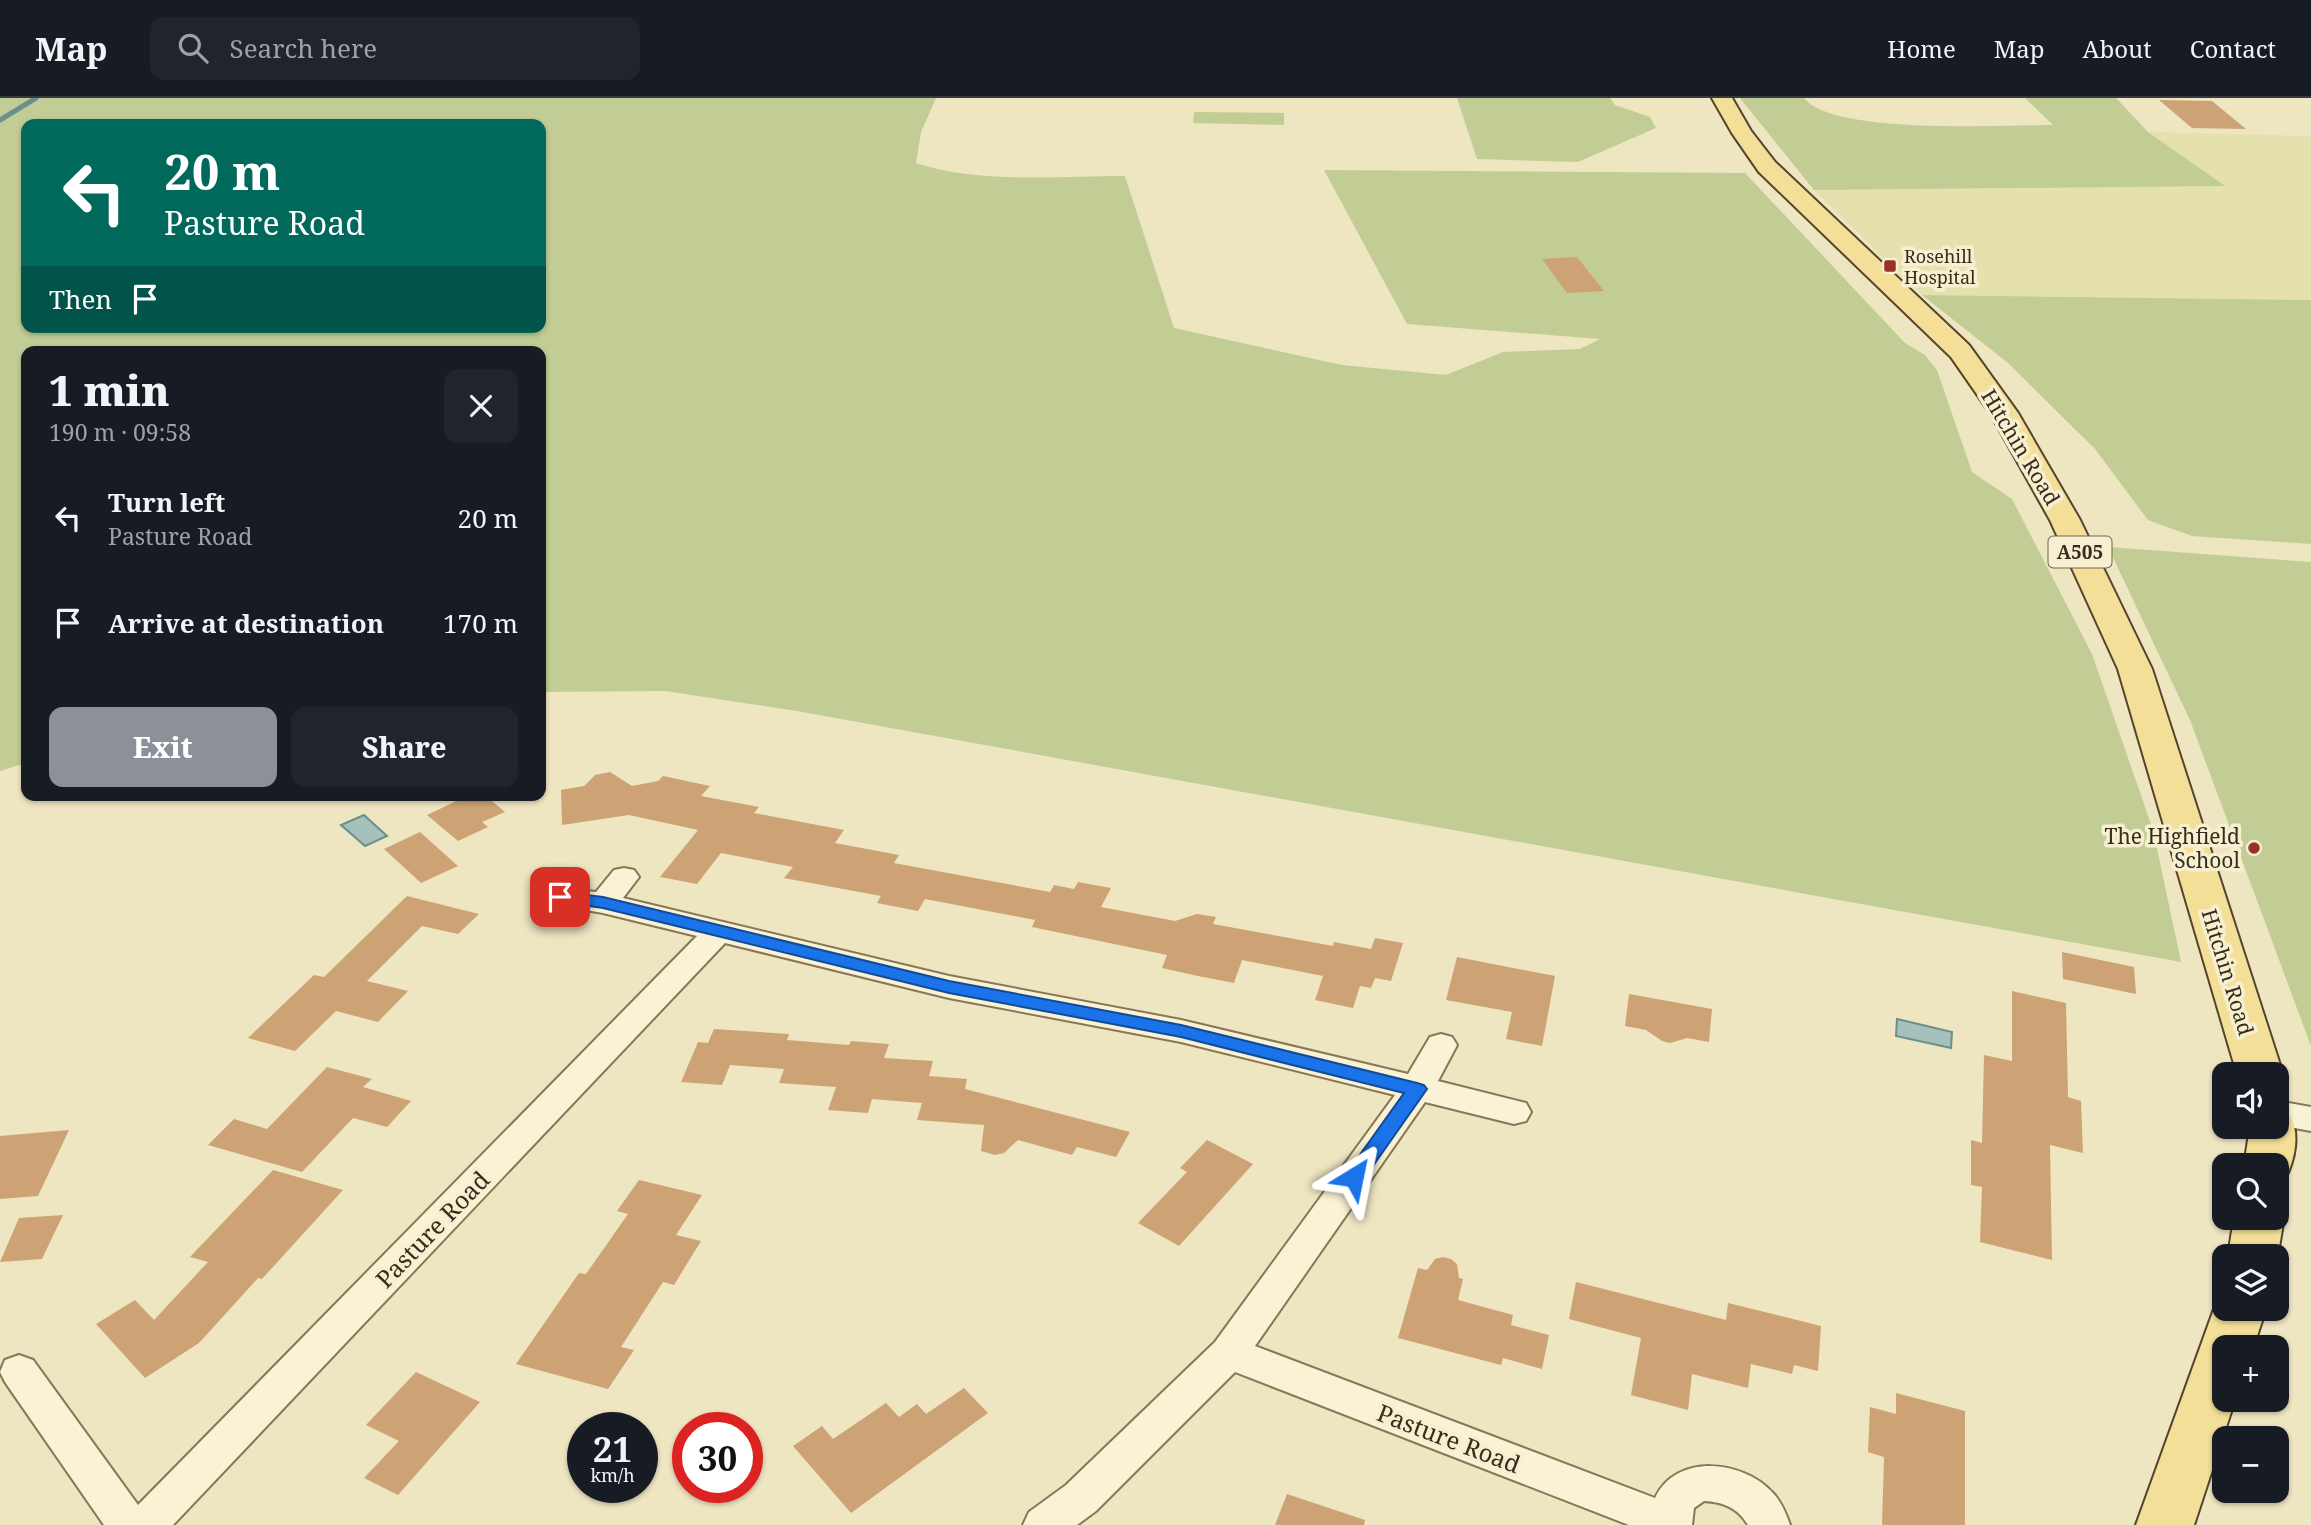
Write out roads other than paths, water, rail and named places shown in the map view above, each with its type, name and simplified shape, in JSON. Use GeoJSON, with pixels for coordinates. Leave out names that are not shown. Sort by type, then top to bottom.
{"type":"FeatureCollection","features":[{"type":"Feature","properties":{"kind":"main road","name":"Hitchin Road"},"geometry":{"type":"LineString","coordinates":[[1722,98],[1742,133],[1767,167],[1960,351],[2004,413],[2065,520],[2135,670],[2256,1062]]}},
{"type":"Feature","properties":{"kind":"main road"},"geometry":{"type":"LineString","coordinates":[[2165,1525],[2212,1388]]}},
{"type":"Feature","properties":{"kind":"street"},"geometry":{"type":"LineString","coordinates":[[603,903],[624,877]]}},
{"type":"Feature","properties":{"kind":"street"},"geometry":{"type":"LineString","coordinates":[[560,897],[603,903],[949,987],[1181,1031],[1514,1112]]}},
{"type":"Feature","properties":{"kind":"street","name":"Pasture Road"},"geometry":{"type":"LineString","coordinates":[[146,1525],[718,932]]}},
{"type":"Feature","properties":{"kind":"street"},"geometry":{"type":"LineString","coordinates":[[1044,1525],[1081,1498],[1229,1353],[1417,1089],[1441,1045]]}},
{"type":"Feature","properties":{"kind":"street"},"geometry":{"type":"LineString","coordinates":[[2289,1115],[2311,1119]]}},
{"type":"Feature","properties":{"kind":"street","name":"Pasture Road"},"geometry":{"type":"LineString","coordinates":[[1229,1353],[1670,1524],[1675,1499],[1694,1485],[1722,1484],[1749,1496],[1768,1518],[1769,1525]]}},
{"type":"Feature","properties":{"kind":"street"},"geometry":{"type":"LineString","coordinates":[[19,1371],[128,1525]]}},
{"type":"Feature","properties":{"kind":"water"},"geometry":{"type":"Polygon","coordinates":[[[364,815],[387,836],[365,846],[341,825],[364,815]]]}},
{"type":"Feature","properties":{"kind":"water"},"geometry":{"type":"Polygon","coordinates":[[[1897,1019],[1952,1032],[1951,1048],[1896,1036],[1897,1019]]]}},
{"type":"Feature","properties":{"kind":"waterway"},"geometry":{"type":"LineString","coordinates":[[0,120],[36,98]]}},
{"type":"Feature","properties":{"kind":"place","name":"Rosehill Hospital"},"geometry":{"type":"Point","coordinates":[1890,266]}},
{"type":"Feature","properties":{"kind":"place","name":"The Highfield School"},"geometry":{"type":"Point","coordinates":[2254,848]}}]}
